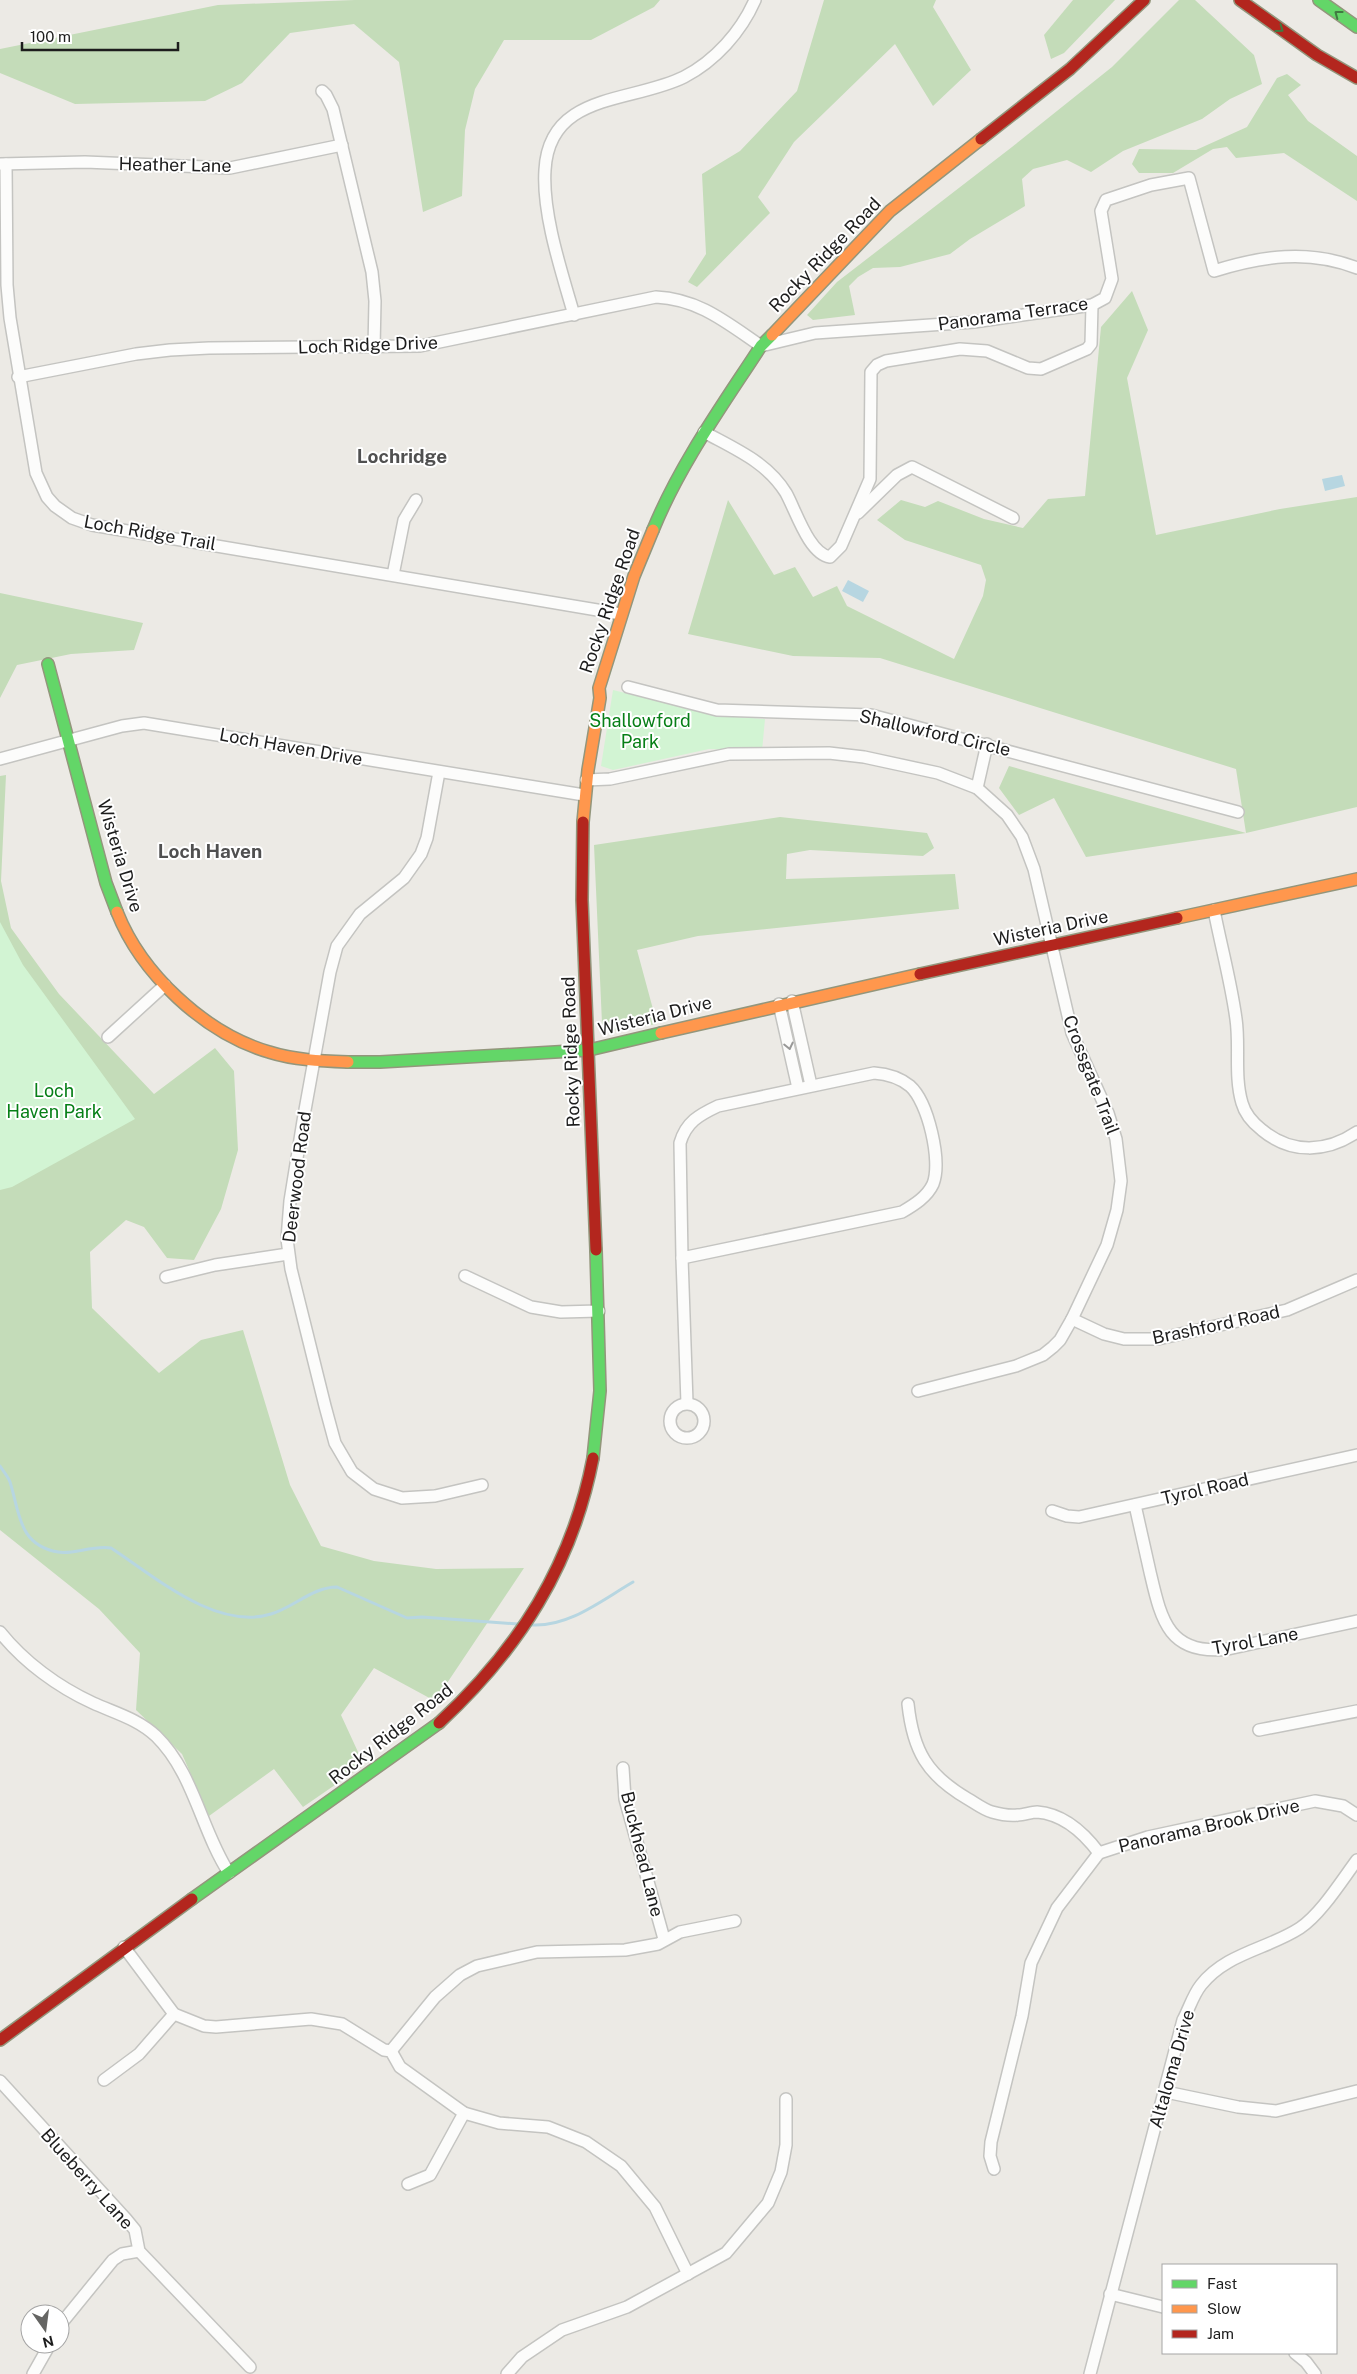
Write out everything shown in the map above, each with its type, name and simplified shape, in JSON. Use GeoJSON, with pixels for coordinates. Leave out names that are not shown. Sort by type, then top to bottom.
{"type":"FeatureCollection","features":[{"type":"Feature","properties":{"kind":"main road","name":"Rocky Ridge Road"},"geometry":{"type":"LineString","coordinates":[[0,2040],[124,1947],[438,1724],[478,1686],[502,1658],[540,1602],[554,1576],[585,1497],[595,1452],[600,1392],[599,1311],[582,883],[584,795],[600,698],[599,688],[621,614],[643,551],[666,500],[704,432],[762,346],[890,211],[1070,69],[1144,0]]}},
{"type":"Feature","properties":{"kind":"main road"},"geometry":{"type":"LineString","coordinates":[[1240,0],[1317,55],[1357,78]]}},
{"type":"Feature","properties":{"kind":"main road"},"geometry":{"type":"LineString","coordinates":[[1319,0],[1357,27]]}},
{"type":"Feature","properties":{"kind":"main road","name":"Wisteria Drive"},"geometry":{"type":"LineString","coordinates":[[48,664],[109,891],[125,932],[155,974],[197,1015],[232,1036],[268,1052],[314,1061],[380,1062],[589,1050],[792,1001],[1357,879]]}},
{"type":"Feature","properties":{"kind":"street"},"geometry":{"type":"LineString","coordinates":[[574,315],[562,274],[546,198],[546,158],[556,131],[571,116],[592,105],[661,86],[685,77],[718,53],[749,13],[755,0]]}},
{"type":"Feature","properties":{"kind":"street"},"geometry":{"type":"LineString","coordinates":[[322,91],[330,102],[342,145],[372,272],[375,301],[374,348]]}},
{"type":"Feature","properties":{"kind":"street","name":"Heather Lane"},"geometry":{"type":"LineString","coordinates":[[3,164],[86,162],[230,168],[342,145]]}},
{"type":"Feature","properties":{"kind":"street","name":"Loch Ridge Trail"},"geometry":{"type":"LineString","coordinates":[[3,164],[7,285],[18,376],[40,485],[55,506],[72,518],[92,525],[621,614]]}},
{"type":"Feature","properties":{"kind":"street","name":"Panorama Terrace"},"geometry":{"type":"LineString","coordinates":[[762,346],[815,333],[974,322],[1092,304],[1105,298],[1112,279],[1101,211],[1106,200],[1150,185],[1189,178],[1214,271],[1243,261],[1274,256],[1312,256],[1357,268]]}},
{"type":"Feature","properties":{"kind":"street","name":"Loch Ridge Drive"},"geometry":{"type":"LineString","coordinates":[[18,376],[136,354],[170,350],[252,347],[374,348],[445,342],[656,297],[676,298],[710,311],[762,346]]}},
{"type":"Feature","properties":{"kind":"street"},"geometry":{"type":"LineString","coordinates":[[704,432],[755,460],[773,475],[786,494],[814,548],[822,556],[830,557],[841,546],[870,479],[871,372],[873,368],[886,361],[960,349],[987,351],[1028,368],[1042,369],[1087,349],[1091,344],[1092,304]]}},
{"type":"Feature","properties":{"kind":"street"},"geometry":{"type":"LineString","coordinates":[[853,518],[897,475],[912,467],[1012,518]]}},
{"type":"Feature","properties":{"kind":"street"},"geometry":{"type":"LineString","coordinates":[[393,575],[404,520],[416,500]]}},
{"type":"Feature","properties":{"kind":"street","name":"Shallowford Circle"},"geometry":{"type":"LineString","coordinates":[[628,687],[718,710],[871,715],[987,744],[1238,812]]}},
{"type":"Feature","properties":{"kind":"street","name":"Loch Haven Drive"},"geometry":{"type":"LineString","coordinates":[[0,759],[122,726],[151,724],[584,795]]}},
{"type":"Feature","properties":{"kind":"street"},"geometry":{"type":"LineString","coordinates":[[586,780],[610,779],[728,754],[829,753],[864,756],[938,773],[976,788],[987,744]]}},
{"type":"Feature","properties":{"kind":"street","name":"Deerwood Road"},"geometry":{"type":"LineString","coordinates":[[438,772],[427,838],[421,854],[404,878],[360,914],[337,946],[314,1061],[290,1201],[287,1239],[288,1254],[309,1348],[335,1442],[352,1472],[374,1488],[402,1498],[435,1496],[482,1485]]}},
{"type":"Feature","properties":{"kind":"street","name":"Crossgate Trail"},"geometry":{"type":"LineString","coordinates":[[918,1391],[1016,1366],[1043,1355],[1060,1340],[1072,1319],[1114,1225],[1120,1196],[1120,1167],[1116,1139],[1108,1112],[1072,1033],[1028,850],[1007,816],[976,788]]}},
{"type":"Feature","properties":{"kind":"street"},"geometry":{"type":"LineString","coordinates":[[1214,910],[1236,1018],[1239,1085],[1245,1111],[1256,1125],[1280,1143],[1302,1148],[1328,1147],[1357,1132]]}},
{"type":"Feature","properties":{"kind":"street"},"geometry":{"type":"LineString","coordinates":[[108,1038],[166,985]]}},
{"type":"Feature","properties":{"kind":"street"},"geometry":{"type":"LineString","coordinates":[[792,1001],[811,1085]]}},
{"type":"Feature","properties":{"kind":"street"},"geometry":{"type":"LineString","coordinates":[[779,1004],[798,1088]]}},
{"type":"Feature","properties":{"kind":"street"},"geometry":{"type":"LineString","coordinates":[[682,1258],[893,1214],[909,1208],[926,1195],[932,1185],[936,1160],[922,1106],[910,1086],[893,1076],[874,1073],[718,1106],[695,1118],[688,1125],[680,1143],[679,1153],[682,1258],[687,1403]]}},
{"type":"Feature","properties":{"kind":"street"},"geometry":{"type":"LineString","coordinates":[[166,1277],[215,1265],[288,1254]]}},
{"type":"Feature","properties":{"kind":"street"},"geometry":{"type":"LineString","coordinates":[[465,1276],[531,1307],[561,1312],[599,1311]]}},
{"type":"Feature","properties":{"kind":"street","name":"Brashford Road"},"geometry":{"type":"LineString","coordinates":[[1072,1319],[1104,1334],[1124,1339],[1158,1339],[1286,1310],[1357,1280]]}},
{"type":"Feature","properties":{"kind":"street","name":"Tyrol Road"},"geometry":{"type":"LineString","coordinates":[[1052,1511],[1067,1516],[1079,1517],[1357,1454]]}},
{"type":"Feature","properties":{"kind":"street","name":"Tyrol Lane"},"geometry":{"type":"LineString","coordinates":[[1135,1505],[1159,1611],[1173,1634],[1188,1645],[1207,1650],[1228,1649],[1357,1621]]}},
{"type":"Feature","properties":{"kind":"street"},"geometry":{"type":"LineString","coordinates":[[2,1639],[64,1688],[93,1703],[130,1718],[157,1737],[183,1773],[214,1847],[229,1873]]}},
{"type":"Feature","properties":{"kind":"street"},"geometry":{"type":"LineString","coordinates":[[908,1704],[911,1732],[920,1752],[928,1767],[950,1788],[990,1812],[1016,1816],[1037,1812],[1061,1818],[1085,1834],[1099,1853]]}},
{"type":"Feature","properties":{"kind":"street"},"geometry":{"type":"LineString","coordinates":[[1259,1730],[1357,1711]]}},
{"type":"Feature","properties":{"kind":"street","name":"Buckhead Lane"},"geometry":{"type":"LineString","coordinates":[[623,1768],[625,1799],[664,1939]]}},
{"type":"Feature","properties":{"kind":"street","name":"Panorama Brook Drive"},"geometry":{"type":"LineString","coordinates":[[994,2169],[990,2156],[991,2142],[1022,2016],[1030,1963],[1057,1908],[1099,1853],[1148,1837],[1315,1801],[1343,1806],[1357,1815]]}},
{"type":"Feature","properties":{"kind":"street","name":"Altaloma Drive"},"geometry":{"type":"LineString","coordinates":[[1090,2374],[1110,2294],[1166,2092],[1183,2020],[1200,1987],[1213,1973],[1234,1959],[1301,1928],[1329,1898],[1357,1860]]}},
{"type":"Feature","properties":{"kind":"street"},"geometry":{"type":"LineString","coordinates":[[391,2051],[435,1998],[460,1975],[477,1966],[537,1952],[625,1950],[658,1944],[664,1939],[680,1932],[735,1921]]}},
{"type":"Feature","properties":{"kind":"street"},"geometry":{"type":"LineString","coordinates":[[124,1947],[174,2014],[204,2026],[216,2027],[311,2019],[319,2020],[342,2024],[384,2050],[391,2051]]}},
{"type":"Feature","properties":{"kind":"street"},"geometry":{"type":"LineString","coordinates":[[104,2080],[139,2054],[174,2014]]}},
{"type":"Feature","properties":{"kind":"street"},"geometry":{"type":"LineString","coordinates":[[391,2051],[400,2068],[464,2112],[499,2123],[548,2128],[586,2142],[621,2166],[655,2207],[688,2274]]}},
{"type":"Feature","properties":{"kind":"street","name":"Blueberry Lane"},"geometry":{"type":"LineString","coordinates":[[0,2081],[126,2218],[135,2230],[139,2251],[250,2367]]}},
{"type":"Feature","properties":{"kind":"street"},"geometry":{"type":"LineString","coordinates":[[1166,2092],[1238,2107],[1276,2111],[1357,2091]]}},
{"type":"Feature","properties":{"kind":"street"},"geometry":{"type":"LineString","coordinates":[[507,2374],[522,2357],[562,2330],[627,2307],[726,2253],[768,2204],[781,2172],[786,2145],[786,2099]]}},
{"type":"Feature","properties":{"kind":"street"},"geometry":{"type":"LineString","coordinates":[[408,2184],[430,2175],[464,2112]]}},
{"type":"Feature","properties":{"kind":"street"},"geometry":{"type":"LineString","coordinates":[[70,2313],[113,2260],[122,2254],[139,2251]]}},
{"type":"Feature","properties":{"kind":"street"},"geometry":{"type":"LineString","coordinates":[[1110,2294],[1162,2307]]}},
{"type":"Feature","properties":{"kind":"street"},"geometry":{"type":"LineString","coordinates":[[33,2374],[44,2354]]}},
{"type":"Feature","properties":{"kind":"street"},"geometry":{"type":"LineString","coordinates":[[1296,2354],[1306,2362],[1315,2374]]}},
{"type":"Feature","properties":{"kind":"green space"},"geometry":{"type":"Polygon","coordinates":[[[355,0],[660,0],[654,7],[591,40],[504,40],[475,89],[465,130],[462,196],[423,212],[399,62],[354,24],[290,33],[242,83],[205,101],[75,104],[0,73],[0,49],[218,5],[355,0]]]}},
{"type":"Feature","properties":{"kind":"green space"},"geometry":{"type":"Polygon","coordinates":[[[824,0],[936,0],[933,7],[971,70],[933,106],[895,44],[794,142],[758,197],[770,213],[697,287],[688,282],[706,254],[702,174],[740,151],[797,91],[824,0]]]}},
{"type":"Feature","properties":{"kind":"green space"},"geometry":{"type":"Polygon","coordinates":[[[1073,0],[1115,0],[1064,53],[1051,59],[1044,35],[1073,0]]]}},
{"type":"Feature","properties":{"kind":"green space"},"geometry":{"type":"Polygon","coordinates":[[[1179,0],[1195,0],[1254,55],[1262,84],[1230,99],[1202,119],[1123,151],[1091,172],[1067,160],[1033,169],[1022,179],[1025,206],[970,239],[950,254],[900,267],[873,268],[858,277],[849,286],[855,315],[813,320],[807,315],[837,282],[1112,67],[1179,0]]]}},
{"type":"Feature","properties":{"kind":"green space"},"geometry":{"type":"Polygon","coordinates":[[[1287,74],[1301,85],[1288,95],[1308,121],[1357,156],[1357,201],[1284,153],[1236,158],[1227,147],[1213,149],[1173,173],[1139,173],[1132,164],[1139,149],[1196,150],[1247,127],[1277,78],[1287,74]]]}},
{"type":"Feature","properties":{"kind":"green space"},"geometry":{"type":"Polygon","coordinates":[[[1132,291],[1148,330],[1127,378],[1156,535],[1280,509],[1357,497],[1357,807],[1246,833],[1236,769],[880,658],[793,656],[688,634],[728,500],[774,575],[795,567],[813,597],[837,586],[847,606],[954,659],[983,596],[986,580],[981,565],[905,540],[877,520],[901,500],[925,507],[938,501],[984,519],[1023,528],[1048,499],[1085,496],[1101,327],[1132,291]]]}},
{"type":"Feature","properties":{"kind":"green space"},"geometry":{"type":"Polygon","coordinates":[[[0,593],[143,623],[134,650],[71,654],[17,665],[0,698],[0,593]]]}},
{"type":"Feature","properties":{"kind":"green space","name":"Shallowford Park"},"geometry":{"type":"Polygon","coordinates":[[[613,690],[714,715],[765,719],[762,751],[709,749],[613,770],[601,766],[613,690]]]}},
{"type":"Feature","properties":{"kind":"green space"},"geometry":{"type":"Polygon","coordinates":[[[1009,766],[1246,833],[1086,857],[1054,798],[1019,815],[999,788],[1009,766]]]}},
{"type":"Feature","properties":{"kind":"green space"},"geometry":{"type":"Polygon","coordinates":[[[6,775],[1,881],[11,928],[59,994],[154,1094],[215,1048],[234,1071],[238,1150],[221,1209],[194,1260],[167,1258],[144,1227],[126,1220],[90,1252],[92,1308],[159,1373],[201,1340],[243,1330],[290,1485],[321,1546],[374,1561],[436,1569],[524,1568],[435,1701],[374,1668],[341,1715],[364,1765],[303,1807],[274,1769],[209,1816],[182,1754],[136,1710],[140,1653],[99,1609],[0,1530],[0,776],[6,775]]]}},
{"type":"Feature","properties":{"kind":"green space"},"geometry":{"type":"Polygon","coordinates":[[[780,817],[927,833],[934,848],[923,856],[810,850],[787,854],[786,879],[955,874],[959,909],[698,936],[637,950],[657,1024],[605,1032],[602,1023],[594,845],[780,817]]]}},
{"type":"Feature","properties":{"kind":"green space","name":"Loch Haven Park"},"geometry":{"type":"Polygon","coordinates":[[[0,922],[23,965],[135,1119],[12,1187],[0,1190],[0,922]]]}},
{"type":"Feature","properties":{"kind":"water"},"geometry":{"type":"Polygon","coordinates":[[[1342,475],[1345,486],[1325,491],[1322,479],[1342,475]]]}},
{"type":"Feature","properties":{"kind":"water"},"geometry":{"type":"Polygon","coordinates":[[[848,580],[869,591],[863,602],[842,591],[848,580]]]}},
{"type":"Feature","properties":{"kind":"waterway"},"geometry":{"type":"LineString","coordinates":[[0,1466],[10,1482],[23,1526],[35,1542],[45,1548],[64,1553],[104,1547],[111,1548],[166,1586],[187,1598],[229,1615],[250,1617],[271,1614],[320,1590],[337,1587],[407,1618],[422,1617],[518,1624]]}},
{"type":"Feature","properties":{"kind":"waterway"},"geometry":{"type":"LineString","coordinates":[[532,1625],[559,1622],[572,1617],[633,1582]]}},
{"type":"Feature","properties":{"kind":"traffic: fast"},"geometry":{"type":"LineString","coordinates":[[1319,0],[1357,27]]}},
{"type":"Feature","properties":{"kind":"traffic: fast"},"geometry":{"type":"LineString","coordinates":[[653,530],[676,482],[702,436],[761,346],[772,335]]}},
{"type":"Feature","properties":{"kind":"traffic: fast"},"geometry":{"type":"LineString","coordinates":[[48,664],[106,883],[117,912]]}},
{"type":"Feature","properties":{"kind":"traffic: fast"},"geometry":{"type":"LineString","coordinates":[[348,1062],[380,1062],[589,1050],[661,1033]]}},
{"type":"Feature","properties":{"kind":"traffic: fast"},"geometry":{"type":"LineString","coordinates":[[593,1458],[600,1391],[596,1250]]}},
{"type":"Feature","properties":{"kind":"traffic: fast"},"geometry":{"type":"LineString","coordinates":[[192,1899],[439,1723]]}},
{"type":"Feature","properties":{"kind":"traffic: slow"},"geometry":{"type":"LineString","coordinates":[[772,335],[890,211],[981,139]]}},
{"type":"Feature","properties":{"kind":"traffic: slow"},"geometry":{"type":"LineString","coordinates":[[583,822],[588,770],[600,698],[599,688],[634,576],[653,530]]}},
{"type":"Feature","properties":{"kind":"traffic: slow"},"geometry":{"type":"LineString","coordinates":[[1177,918],[1357,879]]}},
{"type":"Feature","properties":{"kind":"traffic: slow"},"geometry":{"type":"LineString","coordinates":[[117,912],[128,935],[142,957],[159,978],[178,998],[221,1031],[245,1043],[278,1055],[308,1060],[348,1062]]}},
{"type":"Feature","properties":{"kind":"traffic: slow"},"geometry":{"type":"LineString","coordinates":[[661,1033],[920,974]]}},
{"type":"Feature","properties":{"kind":"traffic: jam"},"geometry":{"type":"LineString","coordinates":[[981,139],[1070,69],[1144,0]]}},
{"type":"Feature","properties":{"kind":"traffic: jam"},"geometry":{"type":"LineString","coordinates":[[1240,0],[1317,55],[1357,78]]}},
{"type":"Feature","properties":{"kind":"traffic: jam"},"geometry":{"type":"LineString","coordinates":[[583,822],[582,900],[596,1250]]}},
{"type":"Feature","properties":{"kind":"traffic: jam"},"geometry":{"type":"LineString","coordinates":[[920,974],[1177,918]]}},
{"type":"Feature","properties":{"kind":"traffic: jam"},"geometry":{"type":"LineString","coordinates":[[439,1723],[494,1666],[538,1603],[556,1570],[571,1535],[584,1497],[593,1458]]}},
{"type":"Feature","properties":{"kind":"traffic: jam"},"geometry":{"type":"LineString","coordinates":[[0,2040],[192,1899]]}},
{"type":"Feature","properties":{"kind":"district","name":"Lochridge"},"geometry":{"type":"Point","coordinates":[402,456]}},
{"type":"Feature","properties":{"kind":"district","name":"Loch Haven"},"geometry":{"type":"Point","coordinates":[210,851]}}]}
